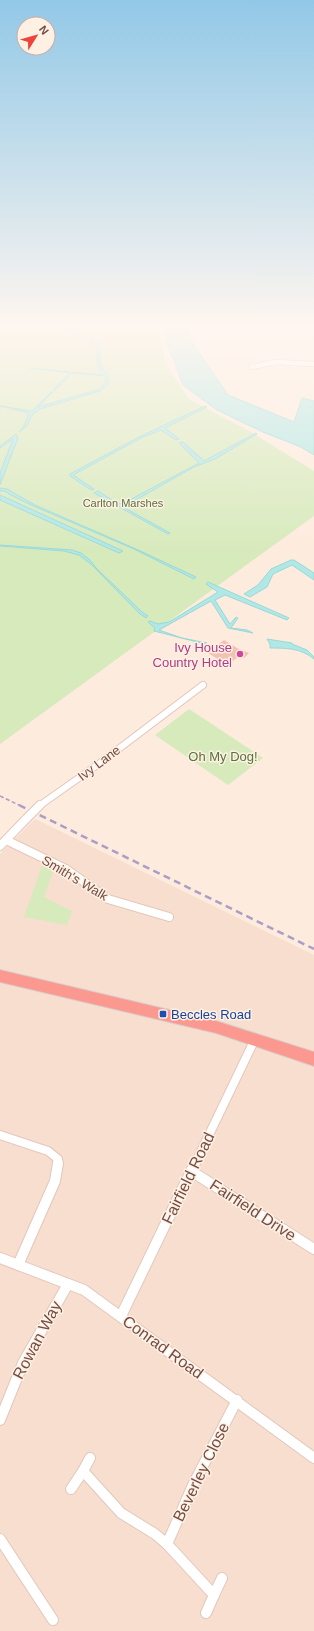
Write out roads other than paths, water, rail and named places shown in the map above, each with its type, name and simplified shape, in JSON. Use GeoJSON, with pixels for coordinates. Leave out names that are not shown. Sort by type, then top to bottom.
{"type":"FeatureCollection","features":[{"type":"Feature","properties":{"kind":"highway"},"geometry":{"type":"LineString","coordinates":[[0,976],[216,1027],[314,1059]]}},
{"type":"Feature","properties":{"kind":"street","name":"Ivy Lane"},"geometry":{"type":"LineString","coordinates":[[0,846],[38,807],[100,764],[203,685]]}},
{"type":"Feature","properties":{"kind":"street","name":"Smith's Walk"},"geometry":{"type":"LineString","coordinates":[[6,840],[66,869],[108,899],[169,917]]}},
{"type":"Feature","properties":{"kind":"street","name":"Fairfield Road"},"geometry":{"type":"LineString","coordinates":[[121,1316],[192,1171],[254,1039]]}},
{"type":"Feature","properties":{"kind":"street"},"geometry":{"type":"LineString","coordinates":[[0,1135],[48,1151],[58,1159],[55,1180],[18,1265]]}},
{"type":"Feature","properties":{"kind":"street","name":"Fairfield Drive"},"geometry":{"type":"LineString","coordinates":[[192,1171],[314,1249]]}},
{"type":"Feature","properties":{"kind":"street","name":"Conrad Road"},"geometry":{"type":"LineString","coordinates":[[0,1258],[84,1290],[237,1400],[314,1458]]}},
{"type":"Feature","properties":{"kind":"street","name":"Rowan Way"},"geometry":{"type":"LineString","coordinates":[[0,1420],[23,1363],[68,1284]]}},
{"type":"Feature","properties":{"kind":"street","name":"Beverley Close"},"geometry":{"type":"LineString","coordinates":[[167,1544],[194,1484],[237,1400]]}},
{"type":"Feature","properties":{"kind":"street"},"geometry":{"type":"LineString","coordinates":[[71,1490],[90,1458]]}},
{"type":"Feature","properties":{"kind":"street"},"geometry":{"type":"LineString","coordinates":[[83,1471],[121,1513],[155,1534],[167,1544],[214,1595]]}},
{"type":"Feature","properties":{"kind":"street"},"geometry":{"type":"LineString","coordinates":[[0,1539],[53,1620]]}},
{"type":"Feature","properties":{"kind":"street"},"geometry":{"type":"LineString","coordinates":[[206,1613],[222,1578]]}},
{"type":"Feature","properties":{"kind":"water"},"geometry":{"type":"Polygon","coordinates":[[[42,401],[44,401],[38,407],[58,401],[66,401],[40,409],[32,415],[27,426],[19,432],[25,424],[29,413],[0,406],[32,411],[42,401]]]}},
{"type":"Feature","properties":{"kind":"water"},"geometry":{"type":"Polygon","coordinates":[[[205,401],[243,401],[294,422],[301,401],[314,401],[314,455],[301,447],[263,432],[217,410],[205,401]]]}},
{"type":"Feature","properties":{"kind":"water"},"geometry":{"type":"Polygon","coordinates":[[[205,406],[207,407],[165,428],[179,439],[176,440],[161,430],[141,438],[73,475],[94,489],[91,490],[70,476],[70,474],[139,437],[205,406]]]}},
{"type":"Feature","properties":{"kind":"water"},"geometry":{"type":"Polygon","coordinates":[[[256,433],[257,434],[215,459],[194,467],[125,506],[125,508],[170,533],[168,534],[94,493],[98,491],[115,502],[122,504],[199,463],[179,443],[183,442],[204,461],[256,433]]]}},
{"type":"Feature","properties":{"kind":"water"},"geometry":{"type":"Polygon","coordinates":[[[16,434],[18,438],[0,485],[0,473],[13,439],[0,448],[0,446],[16,434]]]}},
{"type":"Feature","properties":{"kind":"water"},"geometry":{"type":"Polygon","coordinates":[[[0,488],[7,489],[35,505],[136,549],[196,577],[194,579],[134,549],[31,505],[5,491],[0,491],[0,488]]]}},
{"type":"Feature","properties":{"kind":"water"},"geometry":{"type":"Polygon","coordinates":[[[0,495],[123,551],[119,553],[0,500],[0,495]]]}},
{"type":"Feature","properties":{"kind":"water"},"geometry":{"type":"Polygon","coordinates":[[[0,545],[72,550],[81,553],[148,616],[146,618],[139,613],[91,564],[79,555],[64,551],[0,545]]]}},
{"type":"Feature","properties":{"kind":"water"},"geometry":{"type":"Polygon","coordinates":[[[294,560],[314,573],[314,580],[292,565],[273,574],[267,587],[250,597],[244,594],[258,585],[271,569],[294,560]]]}},
{"type":"Feature","properties":{"kind":"water"},"geometry":{"type":"Polygon","coordinates":[[[208,582],[289,618],[287,620],[225,595],[215,600],[230,624],[236,617],[238,618],[231,628],[247,630],[253,633],[228,628],[211,601],[159,630],[182,638],[207,643],[205,644],[154,631],[155,628],[148,622],[150,621],[158,624],[169,622],[218,592],[206,584],[208,582]]]}},
{"type":"Feature","properties":{"kind":"water"},"geometry":{"type":"Polygon","coordinates":[[[267,639],[292,643],[307,650],[314,657],[314,659],[299,651],[270,648],[270,644],[267,639]]]}},
{"type":"Feature","properties":{"kind":"railway"},"geometry":{"type":"LineString","coordinates":[[0,796],[21,806]]}},
{"type":"Feature","properties":{"kind":"railway"},"geometry":{"type":"LineString","coordinates":[[19,805],[314,949]]}},
{"type":"Feature","properties":{"kind":"place","name":"Ivy House Country Hotel"},"geometry":{"type":"Point","coordinates":[240,654]}},
{"type":"Feature","properties":{"kind":"place","name":"Beccles Road"},"geometry":{"type":"Point","coordinates":[163,1014]}},
{"type":"Feature","properties":{"kind":"park label","name":"Carlton Marshes"},"geometry":{"type":"Point","coordinates":[123,503]}},
{"type":"Feature","properties":{"kind":"park label","name":"Oh My Dog!"},"geometry":{"type":"Point","coordinates":[223,756]}}]}
